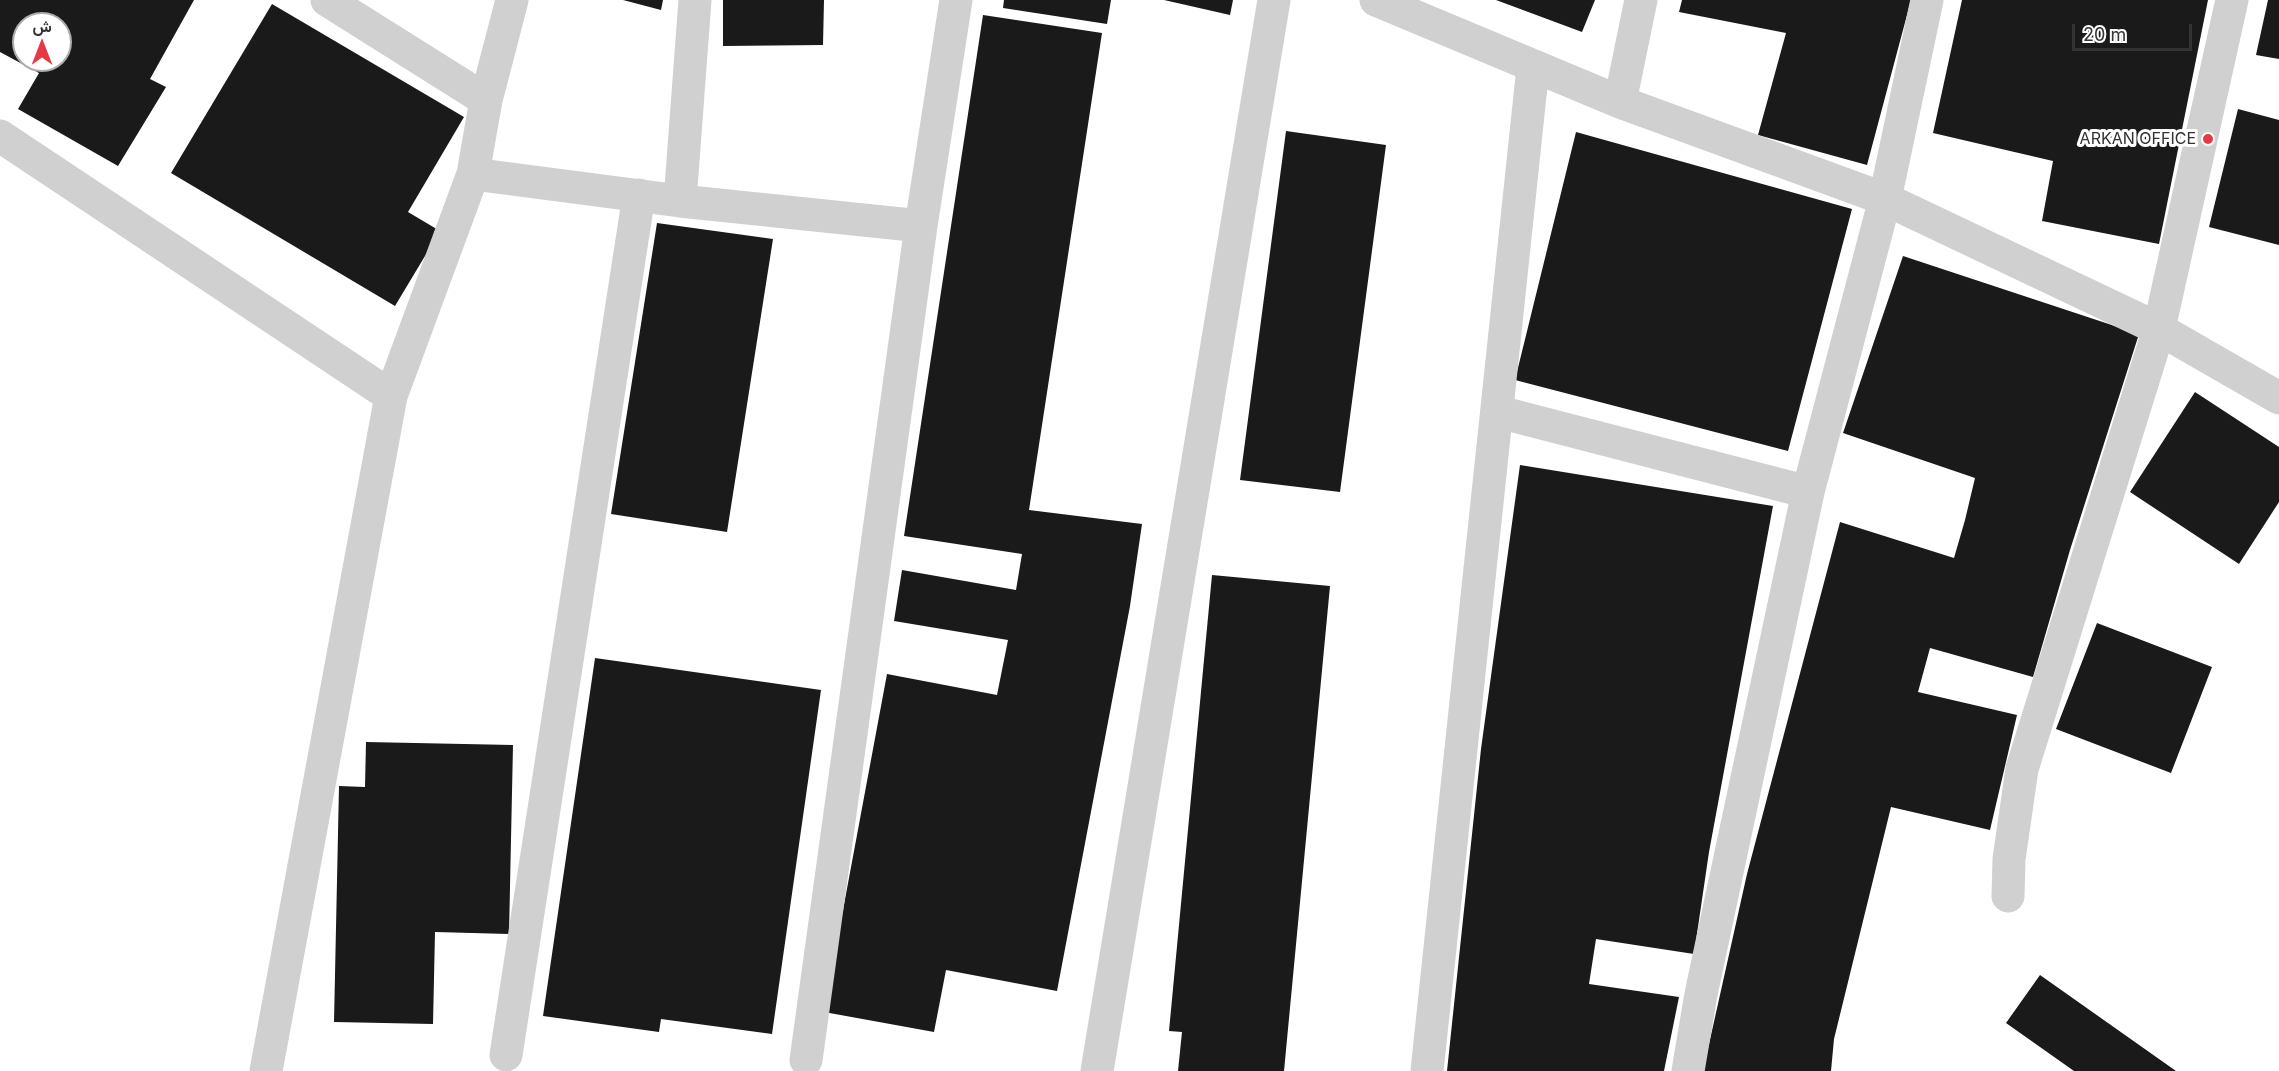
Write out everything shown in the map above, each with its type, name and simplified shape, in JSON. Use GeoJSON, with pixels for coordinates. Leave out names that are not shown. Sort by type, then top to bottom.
{"type":"FeatureCollection","features":[{"type":"Feature","properties":{"kind":"street"},"geometry":{"type":"LineString","coordinates":[[327,0],[486,100]]}},
{"type":"Feature","properties":{"kind":"street"},"geometry":{"type":"LineString","coordinates":[[266,1071],[391,396],[473,174],[486,100],[512,0]]}},
{"type":"Feature","properties":{"kind":"street"},"geometry":{"type":"LineString","coordinates":[[680,201],[694,0]]}},
{"type":"Feature","properties":{"kind":"street"},"geometry":{"type":"LineString","coordinates":[[806,1060],[921,226],[956,0]]}},
{"type":"Feature","properties":{"kind":"street"},"geometry":{"type":"LineString","coordinates":[[1097,1071],[1274,0]]}},
{"type":"Feature","properties":{"kind":"street"},"geometry":{"type":"LineString","coordinates":[[1376,0],[1533,68],[1885,199],[2159,329],[2279,398]]}},
{"type":"Feature","properties":{"kind":"street"},"geometry":{"type":"LineString","coordinates":[[1620,102],[1641,0]]}},
{"type":"Feature","properties":{"kind":"street"},"geometry":{"type":"LineString","coordinates":[[1688,1071],[1701,994],[1808,492],[1885,199],[1927,0]]}},
{"type":"Feature","properties":{"kind":"street"},"geometry":{"type":"LineString","coordinates":[[2008,896],[2009,859],[2022,769],[2159,329],[2232,0]]}},
{"type":"Feature","properties":{"kind":"street"},"geometry":{"type":"LineString","coordinates":[[1427,1071],[1533,68]]}},
{"type":"Feature","properties":{"kind":"street"},"geometry":{"type":"LineString","coordinates":[[0,136],[391,396]]}},
{"type":"Feature","properties":{"kind":"street"},"geometry":{"type":"LineString","coordinates":[[473,174],[680,201],[921,226]]}},
{"type":"Feature","properties":{"kind":"street"},"geometry":{"type":"LineString","coordinates":[[506,1055],[639,195]]}},
{"type":"Feature","properties":{"kind":"street"},"geometry":{"type":"LineString","coordinates":[[1498,412],[1808,492]]}},
{"type":"Feature","properties":{"kind":"building"},"geometry":{"type":"Polygon","coordinates":[[[0,0],[194,0],[150,79],[166,87],[118,166],[18,109],[39,73],[37,72],[72,72],[72,12],[12,12],[12,58],[0,52],[0,0]]]}},
{"type":"Feature","properties":{"kind":"building"},"geometry":{"type":"Polygon","coordinates":[[[623,0],[663,0],[661,10],[623,0]]]}},
{"type":"Feature","properties":{"kind":"building"},"geometry":{"type":"Polygon","coordinates":[[[723,0],[824,0],[823,45],[723,46],[723,0]]]}},
{"type":"Feature","properties":{"kind":"building"},"geometry":{"type":"Polygon","coordinates":[[[1004,0],[1111,0],[1107,24],[1003,8],[1004,0]]]}},
{"type":"Feature","properties":{"kind":"building"},"geometry":{"type":"Polygon","coordinates":[[[1164,0],[1233,0],[1230,15],[1164,0]]]}},
{"type":"Feature","properties":{"kind":"building"},"geometry":{"type":"Polygon","coordinates":[[[1496,0],[1595,0],[1582,32],[1496,0]]]}},
{"type":"Feature","properties":{"kind":"building"},"geometry":{"type":"Polygon","coordinates":[[[1682,0],[1911,0],[1867,165],[1758,135],[1786,33],[1679,12],[1682,0]]]}},
{"type":"Feature","properties":{"kind":"building"},"geometry":{"type":"Polygon","coordinates":[[[1962,0],[2208,0],[2159,244],[2042,221],[2053,161],[1933,133],[1962,0]]]}},
{"type":"Feature","properties":{"kind":"building"},"geometry":{"type":"Polygon","coordinates":[[[2268,0],[2279,0],[2279,59],[2256,55],[2268,0]]]}},
{"type":"Feature","properties":{"kind":"building"},"geometry":{"type":"Polygon","coordinates":[[[272,4],[464,117],[408,212],[440,231],[395,306],[171,173],[272,4]]]}},
{"type":"Feature","properties":{"kind":"building"},"geometry":{"type":"Polygon","coordinates":[[[983,15],[1102,33],[1029,510],[1142,524],[1130,606],[1057,991],[946,970],[934,1032],[824,1012],[887,674],[997,695],[1008,640],[894,621],[902,570],[1016,590],[1022,554],[904,536],[983,15]]]}},
{"type":"Feature","properties":{"kind":"building"},"geometry":{"type":"Polygon","coordinates":[[[2238,109],[2279,120],[2279,245],[2209,227],[2238,109]]]}},
{"type":"Feature","properties":{"kind":"building"},"geometry":{"type":"Polygon","coordinates":[[[1286,131],[1386,145],[1340,492],[1240,480],[1286,131]]]}},
{"type":"Feature","properties":{"kind":"building"},"geometry":{"type":"Polygon","coordinates":[[[1576,132],[1852,209],[1788,451],[1515,380],[1576,132]]]}},
{"type":"Feature","properties":{"kind":"building"},"geometry":{"type":"Polygon","coordinates":[[[657,223],[773,239],[727,532],[611,514],[657,223]]]}},
{"type":"Feature","properties":{"kind":"building"},"geometry":{"type":"Polygon","coordinates":[[[1903,256],[2139,334],[2070,550],[2033,677],[1930,648],[1918,692],[2017,715],[1990,830],[1891,807],[1834,1039],[1831,1071],[1703,1071],[1747,874],[1840,522],[1954,558],[1965,520],[1975,478],[1843,433],[1903,256]]]}},
{"type":"Feature","properties":{"kind":"building"},"geometry":{"type":"Polygon","coordinates":[[[2195,392],[2279,447],[2279,502],[2239,564],[2130,492],[2195,392]]]}},
{"type":"Feature","properties":{"kind":"building"},"geometry":{"type":"Polygon","coordinates":[[[1520,465],[1773,506],[1709,852],[1694,954],[1596,939],[1589,984],[1679,997],[1664,1071],[1447,1071],[1481,749],[1520,465]]]}},
{"type":"Feature","properties":{"kind":"building"},"geometry":{"type":"Polygon","coordinates":[[[1212,575],[1330,586],[1284,1071],[1178,1071],[1182,1032],[1169,1031],[1212,575]]]}},
{"type":"Feature","properties":{"kind":"building"},"geometry":{"type":"Polygon","coordinates":[[[2097,623],[2212,667],[2171,773],[2056,729],[2097,623]]]}},
{"type":"Feature","properties":{"kind":"building"},"geometry":{"type":"Polygon","coordinates":[[[595,658],[821,690],[772,1034],[661,1019],[659,1032],[543,1016],[595,658]]]}},
{"type":"Feature","properties":{"kind":"building"},"geometry":{"type":"Polygon","coordinates":[[[366,742],[513,745],[509,934],[435,932],[433,1024],[334,1022],[339,786],[365,787],[366,742]]]}},
{"type":"Feature","properties":{"kind":"building"},"geometry":{"type":"Polygon","coordinates":[[[2040,975],[2176,1071],[2074,1071],[2006,1023],[2040,975]]]}},
{"type":"Feature","properties":{"kind":"place","name":"ARKAN OFFICE"},"geometry":{"type":"Point","coordinates":[2208,139]}}]}
